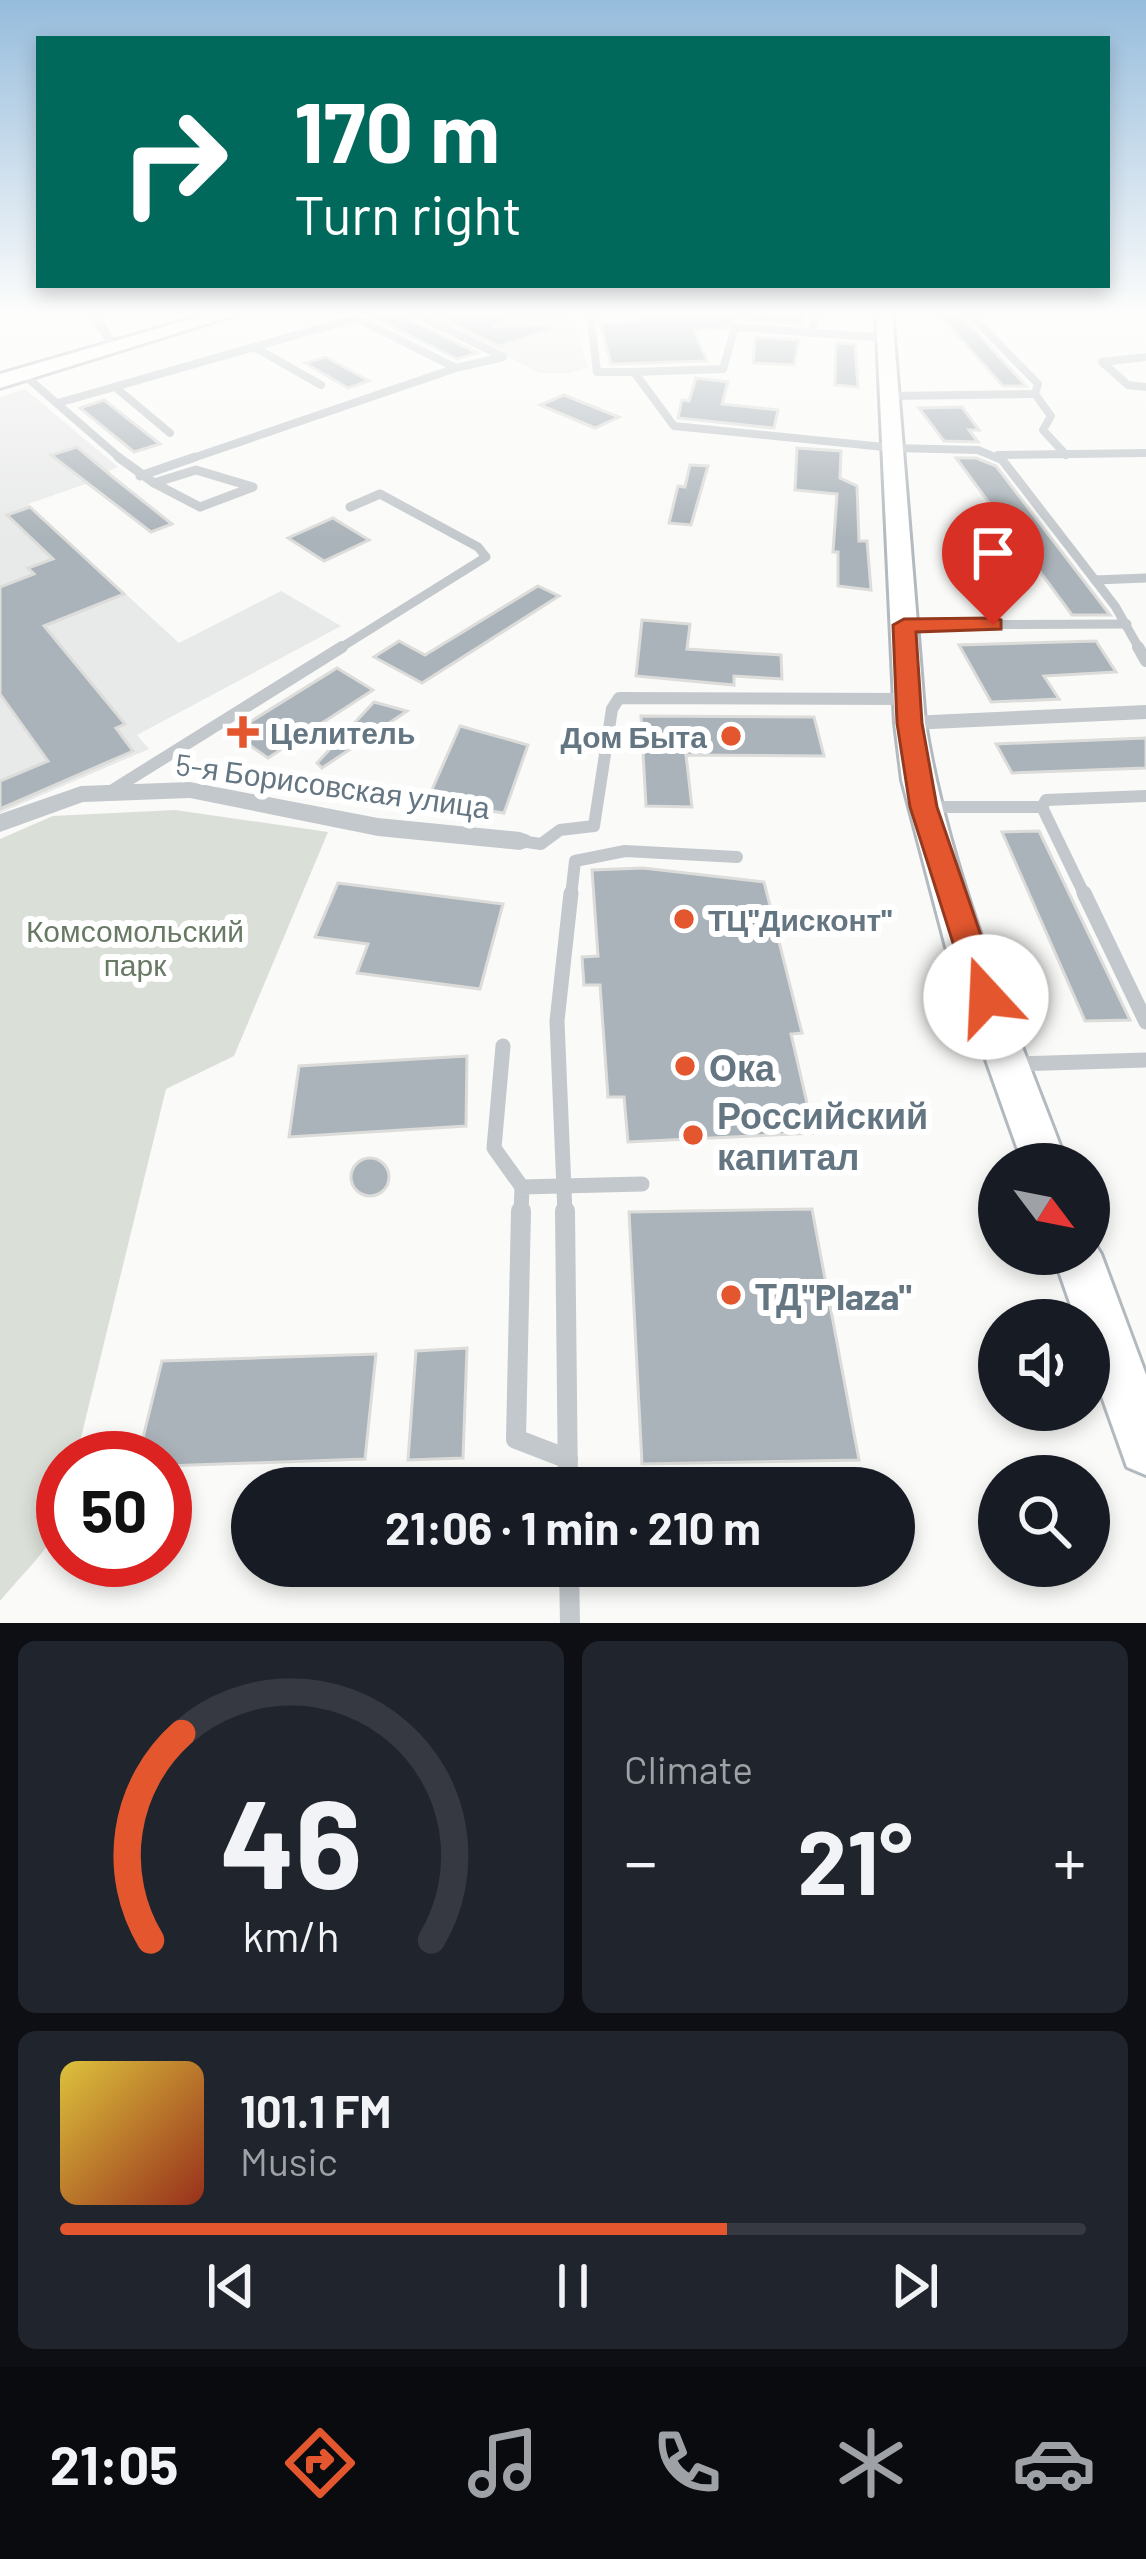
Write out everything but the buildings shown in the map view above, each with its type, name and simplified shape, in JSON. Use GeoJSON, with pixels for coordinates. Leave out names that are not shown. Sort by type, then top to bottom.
{"type":"FeatureCollection","features":[{"type":"Feature","properties":{"kind":"main road"},"geometry":{"type":"LineString","coordinates":[[889,388],[909,711],[923,807],[1038,1143]]}},
{"type":"Feature","properties":{"kind":"main road"},"geometry":{"type":"LineString","coordinates":[[1084,1275],[1146,1448]]}},
{"type":"Feature","properties":{"kind":"street"},"geometry":{"type":"LineString","coordinates":[[909,711],[1146,712]]}},
{"type":"Feature","properties":{"kind":"street","name":"5-я Борисовская улица"},"geometry":{"type":"LineString","coordinates":[[0,823],[43,805],[110,792],[190,790],[378,827],[520,841]]}},
{"type":"Feature","properties":{"kind":"lane"},"geometry":{"type":"LineString","coordinates":[[40,388],[140,476],[152,484],[200,507],[253,488],[196,470],[152,484]]}},
{"type":"Feature","properties":{"kind":"lane"},"geometry":{"type":"LineString","coordinates":[[58,403],[113,388]]}},
{"type":"Feature","properties":{"kind":"lane"},"geometry":{"type":"LineString","coordinates":[[117,388],[170,433]]}},
{"type":"Feature","properties":{"kind":"lane"},"geometry":{"type":"LineString","coordinates":[[140,476],[398,388]]}},
{"type":"Feature","properties":{"kind":"lane"},"geometry":{"type":"LineString","coordinates":[[646,388],[674,426],[998,455],[1146,453]]}},
{"type":"Feature","properties":{"kind":"lane"},"geometry":{"type":"LineString","coordinates":[[1035,394],[1037,388]]}},
{"type":"Feature","properties":{"kind":"lane"},"geometry":{"type":"LineString","coordinates":[[890,396],[1035,394]]}},
{"type":"Feature","properties":{"kind":"lane"},"geometry":{"type":"LineString","coordinates":[[1035,394],[1051,416],[1043,430],[1066,455]]}},
{"type":"Feature","properties":{"kind":"lane"},"geometry":{"type":"LineString","coordinates":[[998,455],[1095,580],[1144,655]]}},
{"type":"Feature","properties":{"kind":"lane"},"geometry":{"type":"LineString","coordinates":[[110,792],[486,557],[478,547],[380,494],[350,507]]}},
{"type":"Feature","properties":{"kind":"lane"},"geometry":{"type":"LineString","coordinates":[[1095,580],[1146,578]]}},
{"type":"Feature","properties":{"kind":"lane"},"geometry":{"type":"LineString","coordinates":[[904,625],[1127,624]]}},
{"type":"Feature","properties":{"kind":"lane"},"geometry":{"type":"LineString","coordinates":[[520,841],[541,844],[560,830],[594,826],[612,709],[619,698],[909,711]]}},
{"type":"Feature","properties":{"kind":"lane"},"geometry":{"type":"LineString","coordinates":[[1042,807],[1046,800],[1146,796]]}},
{"type":"Feature","properties":{"kind":"lane"},"geometry":{"type":"LineString","coordinates":[[923,807],[1042,807]]}},
{"type":"Feature","properties":{"kind":"lane"},"geometry":{"type":"LineString","coordinates":[[1042,807],[1146,1022]]}},
{"type":"Feature","properties":{"kind":"lane"},"geometry":{"type":"LineString","coordinates":[[568,1467],[566,1186],[557,1021],[575,861],[625,851],[737,857]]}},
{"type":"Feature","properties":{"kind":"lane"},"geometry":{"type":"LineString","coordinates":[[503,1046],[494,1148],[522,1187],[516,1439],[568,1459]]}},
{"type":"Feature","properties":{"kind":"lane"},"geometry":{"type":"LineString","coordinates":[[1010,1064],[1146,1060]]}},
{"type":"Feature","properties":{"kind":"lane"},"geometry":{"type":"LineString","coordinates":[[522,1187],[642,1184]]}},
{"type":"Feature","properties":{"kind":"lane"},"geometry":{"type":"LineString","coordinates":[[569,1587],[570,1623]]}},
{"type":"Feature","properties":{"kind":"shaded area"},"geometry":{"type":"Polygon","coordinates":[[[25,389],[118,467],[94,477],[97,480],[28,504],[179,643],[281,591],[341,626],[137,735],[149,749],[0,813],[0,397],[25,389]]]}},
{"type":"Feature","properties":{"kind":"green space","name":"Комсомольский парк"},"geometry":{"type":"Polygon","coordinates":[[[175,810],[328,832],[234,1056],[166,1089],[83,1431],[36,1431],[36,1559],[0,1601],[0,839],[53,816],[175,810]]]}},
{"type":"Feature","properties":{"kind":"place","name":"Целитель"},"geometry":{"type":"Point","coordinates":[243,732]}},
{"type":"Feature","properties":{"kind":"place","name":"Дом Быта"},"geometry":{"type":"Point","coordinates":[731,736]}},
{"type":"Feature","properties":{"kind":"place","name":"ТЦ\"Дисконт\""},"geometry":{"type":"Point","coordinates":[684,919]}},
{"type":"Feature","properties":{"kind":"place","name":"Ока"},"geometry":{"type":"Point","coordinates":[685,1066]}},
{"type":"Feature","properties":{"kind":"place","name":"Российский капитал"},"geometry":{"type":"Point","coordinates":[693,1135]}},
{"type":"Feature","properties":{"kind":"place","name":"ТД\"Plaza\""},"geometry":{"type":"Point","coordinates":[731,1295]}},
{"type":"Feature","properties":{"kind":"route"},"geometry":{"type":"LineString","coordinates":[[986,997],[923,807],[910,723],[904,625],[993,625]]}}]}
